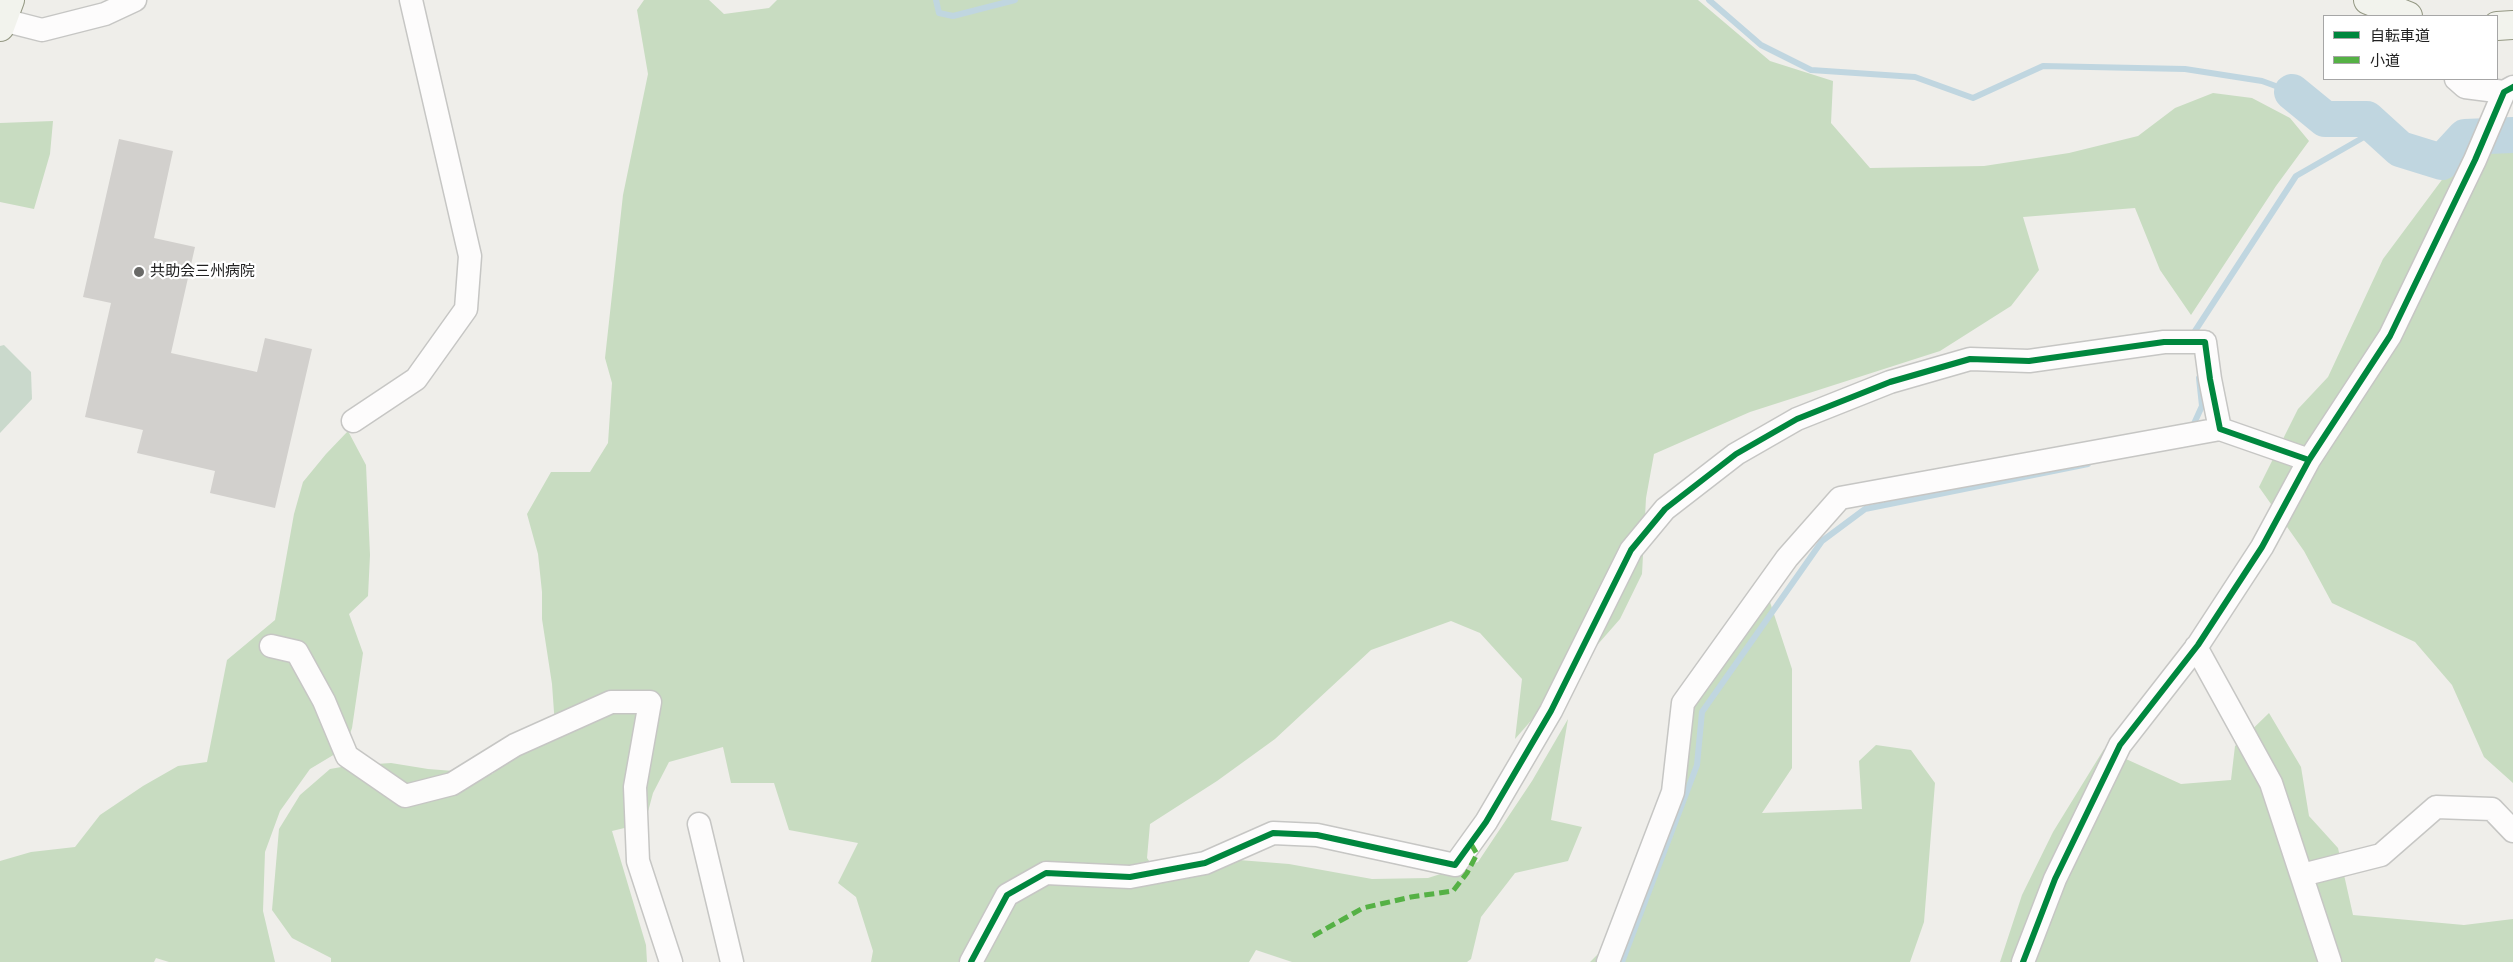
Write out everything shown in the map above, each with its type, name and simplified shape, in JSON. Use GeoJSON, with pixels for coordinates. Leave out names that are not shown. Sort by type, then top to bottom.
{"type":"FeatureCollection","features":[{"type":"Feature","properties":{"kind":"main road"},"geometry":{"type":"LineString","coordinates":[[2368,0],[2404,15]]}},
{"type":"Feature","properties":{"kind":"main road"},"geometry":{"type":"LineString","coordinates":[[2498,26],[2513,25]]}},
{"type":"Feature","properties":{"kind":"street"},"geometry":{"type":"LineString","coordinates":[[4,16],[42,30],[105,14],[135,0]]}},
{"type":"Feature","properties":{"kind":"street"},"geometry":{"type":"LineString","coordinates":[[353,421],[416,379],[466,309],[470,256],[411,0]]}},
{"type":"Feature","properties":{"kind":"street"},"geometry":{"type":"LineString","coordinates":[[2023,962],[2055,879],[2120,745],[2196,647],[2262,547],[2308,460],[2390,336],[2508,90],[2465,87],[2457,80]]}},
{"type":"Feature","properties":{"kind":"street"},"geometry":{"type":"LineString","coordinates":[[971,962],[1007,895],[1046,873],[1130,877],[1205,863],[1273,833],[1317,835],[1455,865],[1486,822],[1551,712],[1631,550],[1665,509],[1736,454],[1798,419],[1890,382],[1970,359],[2029,361],[2164,342],[2205,342],[2220,429]]}},
{"type":"Feature","properties":{"kind":"street"},"geometry":{"type":"LineString","coordinates":[[1608,962],[1673,792],[1683,703],[1787,558],[1840,498],[2220,429],[2308,460]]}},
{"type":"Feature","properties":{"kind":"street"},"geometry":{"type":"LineString","coordinates":[[271,646],[296,652],[324,701],[347,756],[405,796],[452,784],[515,745],[611,702],[650,702],[635,787],[638,860],[671,962]]}},
{"type":"Feature","properties":{"kind":"street"},"geometry":{"type":"LineString","coordinates":[[2196,647],[2271,783],[2330,962]]}},
{"type":"Feature","properties":{"kind":"street"},"geometry":{"type":"LineString","coordinates":[[2302,875],[2381,855],[2436,808],[2492,809],[2513,831]]}},
{"type":"Feature","properties":{"kind":"street"},"geometry":{"type":"LineString","coordinates":[[700,824],[732,962]]}},
{"type":"Feature","properties":{"kind":"green space"},"geometry":{"type":"Polygon","coordinates":[[[644,0],[709,0],[724,14],[769,8],[777,0],[1698,0],[1770,61],[1833,81],[1831,123],[1870,168],[1984,166],[2069,153],[2138,136],[2175,108],[2213,93],[2252,98],[2290,118],[2309,141],[2276,186],[2191,315],[2160,270],[2135,208],[2023,217],[2039,270],[2011,306],[1940,351],[1750,412],[1654,454],[1646,498],[1642,574],[1620,619],[1515,739],[1522,679],[1480,633],[1451,621],[1371,650],[1275,739],[1217,781],[1150,824],[1147,858],[1165,883],[1239,860],[1289,864],[1372,879],[1428,878],[1478,862],[1532,781],[1568,719],[1551,820],[1582,827],[1568,861],[1515,873],[1481,917],[1471,959],[1467,962],[1292,962],[1256,950],[1249,962],[871,962],[873,951],[856,897],[838,883],[858,843],[789,830],[774,783],[731,783],[723,747],[669,762],[653,793],[645,823],[612,831],[646,945],[647,962],[331,962],[331,958],[292,938],[272,910],[279,829],[300,795],[330,769],[347,766],[391,763],[428,769],[492,774],[555,726],[552,684],[542,619],[542,592],[538,554],[527,514],[551,472],[590,472],[608,443],[612,383],[605,358],[623,195],[648,74],[637,10],[644,0]]]}},
{"type":"Feature","properties":{"kind":"green space"},"geometry":{"type":"Polygon","coordinates":[[[53,121],[50,154],[34,209],[0,202],[0,123],[53,121]]]}},
{"type":"Feature","properties":{"kind":"green space"},"geometry":{"type":"Polygon","coordinates":[[[2513,122],[2513,783],[2484,757],[2452,685],[2415,642],[2332,603],[2304,551],[2259,487],[2298,409],[2328,377],[2383,259],[2447,173],[2513,122]]]}},
{"type":"Feature","properties":{"kind":"green space"},"geometry":{"type":"Polygon","coordinates":[[[4,345],[31,372],[32,399],[0,433],[0,346],[4,345]]]}},
{"type":"Feature","properties":{"kind":"green space"},"geometry":{"type":"Polygon","coordinates":[[[348,431],[366,465],[370,555],[368,596],[349,614],[363,653],[352,728],[345,748],[310,769],[280,811],[265,852],[263,911],[275,962],[169,962],[156,958],[154,962],[0,962],[0,861],[31,852],[75,847],[100,815],[143,786],[178,766],[207,762],[227,660],[275,620],[294,514],[303,482],[348,431]]]}},
{"type":"Feature","properties":{"kind":"green space"},"geometry":{"type":"Polygon","coordinates":[[[1770,602],[1792,669],[1792,768],[1762,813],[1862,809],[1859,761],[1876,745],[1911,750],[1935,783],[1924,922],[1910,962],[1590,962],[1602,950],[1654,831],[1673,746],[1714,654],[1770,602]]]}},
{"type":"Feature","properties":{"kind":"green space"},"geometry":{"type":"Polygon","coordinates":[[[2269,713],[2301,767],[2309,816],[2338,848],[2353,915],[2464,925],[2513,919],[2513,962],[2000,962],[2022,895],[2053,832],[2104,749],[2181,784],[2231,780],[2235,746],[2269,713]]]}},
{"type":"Feature","properties":{"kind":"building"},"geometry":{"type":"Polygon","coordinates":[[[119,139],[173,151],[154,238],[195,247],[171,353],[257,372],[265,338],[312,349],[275,508],[210,493],[215,471],[137,453],[143,430],[85,417],[111,303],[83,297],[119,139]]]}},
{"type":"Feature","properties":{"kind":"waterway"},"geometry":{"type":"LineString","coordinates":[[936,0],[939,13],[953,16],[1015,0]]}},
{"type":"Feature","properties":{"kind":"waterway"},"geometry":{"type":"LineString","coordinates":[[1709,0],[1761,45],[1811,70],[1915,77],[1973,98],[2043,66],[2185,69],[2262,81],[2292,92]]}},
{"type":"Feature","properties":{"kind":"waterway"},"geometry":{"type":"LineString","coordinates":[[2292,92],[2325,119],[2367,119],[2400,149],[2442,162],[2465,137],[2513,135]]}},
{"type":"Feature","properties":{"kind":"waterway"},"geometry":{"type":"LineString","coordinates":[[2196,338],[2195,331],[2296,176],[2378,129]]}},
{"type":"Feature","properties":{"kind":"waterway"},"geometry":{"type":"LineString","coordinates":[[2192,428],[2202,406],[2199,378]]}},
{"type":"Feature","properties":{"kind":"waterway"},"geometry":{"type":"LineString","coordinates":[[1622,962],[1697,765],[1702,712],[1822,541],[1865,509],[2088,464]]}},
{"type":"Feature","properties":{"kind":"marked path"},"geometry":{"type":"LineString","coordinates":[[1313,936],[1363,908],[1411,897],[1453,891],[1467,873],[1477,854],[1471,844]]}},
{"type":"Feature","properties":{"kind":"cycle path"},"geometry":{"type":"LineString","coordinates":[[2023,962],[2055,879],[2120,745],[2198,645],[2262,547],[2309,460],[2390,336],[2475,160],[2504,92],[2513,87]]}},
{"type":"Feature","properties":{"kind":"cycle path"},"geometry":{"type":"LineString","coordinates":[[971,962],[1007,895],[1046,873],[1130,877],[1205,863],[1273,833],[1317,835],[1455,865],[1486,822],[1551,711],[1631,550],[1665,509],[1736,454],[1797,419],[1890,382],[1970,359],[2029,361],[2164,342],[2205,342],[2220,429],[2309,460]]}},
{"type":"Feature","properties":{"kind":"place","name":"共助会三州病院"},"geometry":{"type":"Point","coordinates":[139,272]}}]}
